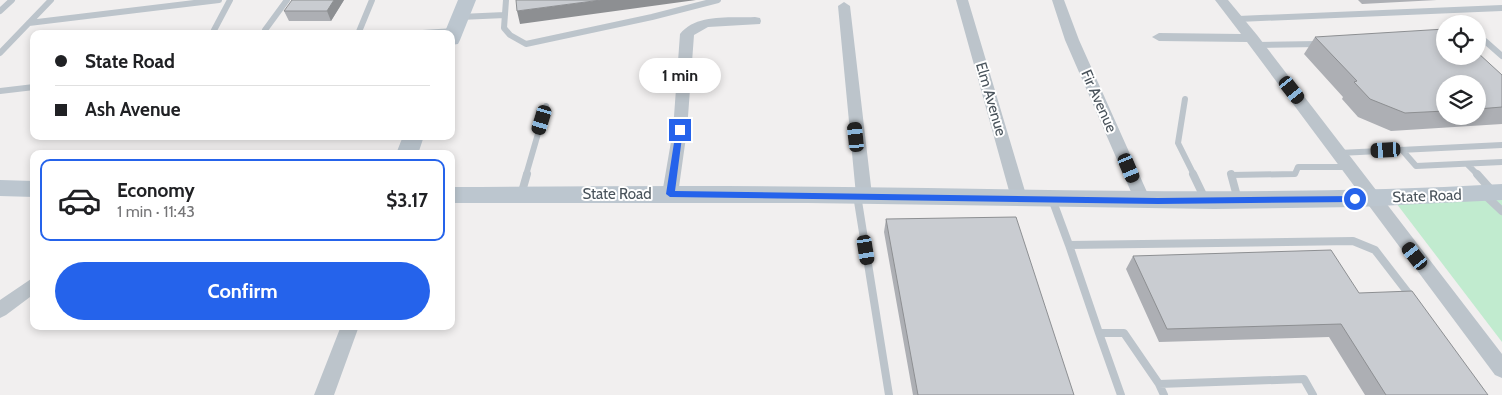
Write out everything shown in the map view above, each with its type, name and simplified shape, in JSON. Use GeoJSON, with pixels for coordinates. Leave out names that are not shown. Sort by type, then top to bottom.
{"type":"FeatureCollection","features":[{"type":"Feature","properties":{"kind":"main road"},"geometry":{"type":"LineString","coordinates":[[455,29],[467,0]]}},
{"type":"Feature","properties":{"kind":"main road"},"geometry":{"type":"LineString","coordinates":[[0,188],[30,189]]}},
{"type":"Feature","properties":{"kind":"main road","name":"State Road"},"geometry":{"type":"LineString","coordinates":[[455,195],[861,195],[1143,201],[1495,197]]}},
{"type":"Feature","properties":{"kind":"street","name":"Elm Avenue"},"geometry":{"type":"LineString","coordinates":[[962,0],[1019,198]]}},
{"type":"Feature","properties":{"kind":"street","name":"Fir Avenue"},"geometry":{"type":"LineString","coordinates":[[1058,0],[1074,46],[1143,201]]}},
{"type":"Feature","properties":{"kind":"street"},"geometry":{"type":"LineString","coordinates":[[1221,0],[1255,41],[1502,369]]}},
{"type":"Feature","properties":{"kind":"street"},"geometry":{"type":"LineString","coordinates":[[844,6],[861,195]]}},
{"type":"Feature","properties":{"kind":"street"},"geometry":{"type":"LineString","coordinates":[[670,194],[680,130],[687,34],[690,29],[699,25],[756,21]]}},
{"type":"Feature","properties":{"kind":"street"},"geometry":{"type":"LineString","coordinates":[[1159,37],[1255,41]]}},
{"type":"Feature","properties":{"kind":"street"},"geometry":{"type":"LineString","coordinates":[[0,310],[30,287]]}},
{"type":"Feature","properties":{"kind":"street"},"geometry":{"type":"LineString","coordinates":[[324,395],[348,330]]}},
{"type":"Feature","properties":{"kind":"lane"},"geometry":{"type":"LineString","coordinates":[[0,11],[12,0]]}},
{"type":"Feature","properties":{"kind":"lane"},"geometry":{"type":"LineString","coordinates":[[0,53],[51,0]]}},
{"type":"Feature","properties":{"kind":"lane"},"geometry":{"type":"LineString","coordinates":[[29,23],[219,0]]}},
{"type":"Feature","properties":{"kind":"lane"},"geometry":{"type":"LineString","coordinates":[[214,30],[230,0]]}},
{"type":"Feature","properties":{"kind":"lane"},"geometry":{"type":"LineString","coordinates":[[265,30],[287,0]]}},
{"type":"Feature","properties":{"kind":"lane"},"geometry":{"type":"LineString","coordinates":[[358,30],[372,0]]}},
{"type":"Feature","properties":{"kind":"lane"},"geometry":{"type":"LineString","coordinates":[[506,0],[504,28],[510,35],[526,44],[652,17],[718,0]]}},
{"type":"Feature","properties":{"kind":"lane"},"geometry":{"type":"LineString","coordinates":[[1238,19],[1502,8]]}},
{"type":"Feature","properties":{"kind":"lane"},"geometry":{"type":"LineString","coordinates":[[455,29],[505,15]]}},
{"type":"Feature","properties":{"kind":"lane"},"geometry":{"type":"LineString","coordinates":[[1255,41],[1328,44]]}},
{"type":"Feature","properties":{"kind":"lane"},"geometry":{"type":"LineString","coordinates":[[1486,42],[1502,56]]}},
{"type":"Feature","properties":{"kind":"lane"},"geometry":{"type":"LineString","coordinates":[[0,91],[30,87]]}},
{"type":"Feature","properties":{"kind":"lane"},"geometry":{"type":"LineString","coordinates":[[1185,99],[1178,143],[1206,201]]}},
{"type":"Feature","properties":{"kind":"lane"},"geometry":{"type":"LineString","coordinates":[[521,195],[546,106]]}},
{"type":"Feature","properties":{"kind":"lane"},"geometry":{"type":"LineString","coordinates":[[1339,153],[1502,145]]}},
{"type":"Feature","properties":{"kind":"lane"},"geometry":{"type":"LineString","coordinates":[[1402,150],[1416,166],[1502,162]]}},
{"type":"Feature","properties":{"kind":"lane"},"geometry":{"type":"LineString","coordinates":[[1467,164],[1495,197]]}},
{"type":"Feature","properties":{"kind":"lane"},"geometry":{"type":"LineString","coordinates":[[1238,200],[1231,174],[1295,174],[1298,168],[1350,167]]}},
{"type":"Feature","properties":{"kind":"lane"},"geometry":{"type":"LineString","coordinates":[[861,195],[889,395]]}},
{"type":"Feature","properties":{"kind":"lane"},"geometry":{"type":"LineString","coordinates":[[1052,199],[1121,395]]}},
{"type":"Feature","properties":{"kind":"lane"},"geometry":{"type":"LineString","coordinates":[[1069,245],[1352,241],[1375,250],[1417,306]]}},
{"type":"Feature","properties":{"kind":"lane"},"geometry":{"type":"LineString","coordinates":[[1099,333],[1124,333],[1159,384],[1164,395]]}},
{"type":"Feature","properties":{"kind":"lane"},"geometry":{"type":"LineString","coordinates":[[1159,384],[1304,379],[1313,395]]}},
{"type":"Feature","properties":{"kind":"green space"},"geometry":{"type":"Polygon","coordinates":[[[1502,192],[1502,342],[1393,199],[1502,192]]]}},
{"type":"Feature","properties":{"kind":"building"},"geometry":{"type":"Polygon","coordinates":[[[292,0],[334,0],[327,11],[284,11],[292,0]]]}},
{"type":"Feature","properties":{"kind":"building"},"geometry":{"type":"Polygon","coordinates":[[[516,0],[601,0],[517,11],[516,0]]]}},
{"type":"Feature","properties":{"kind":"building"},"geometry":{"type":"Polygon","coordinates":[[[1436,30],[1436,65],[1486,65],[1486,60],[1502,75],[1502,107],[1486,108],[1486,75],[1436,75],[1436,111],[1405,113],[1370,99],[1354,82],[1357,81],[1315,37],[1436,30]]]}},
{"type":"Feature","properties":{"kind":"building"},"geometry":{"type":"Polygon","coordinates":[[[1016,217],[1074,395],[918,395],[886,219],[1016,217]]]}},
{"type":"Feature","properties":{"kind":"building"},"geometry":{"type":"Polygon","coordinates":[[[1331,250],[1359,293],[1412,291],[1488,395],[1386,395],[1341,324],[1167,329],[1133,256],[1331,250]]]}},
{"type":"Feature","properties":{"kind":"route"},"geometry":{"type":"LineString","coordinates":[[680,130],[670,194],[1158,201],[1355,199]]}}]}
